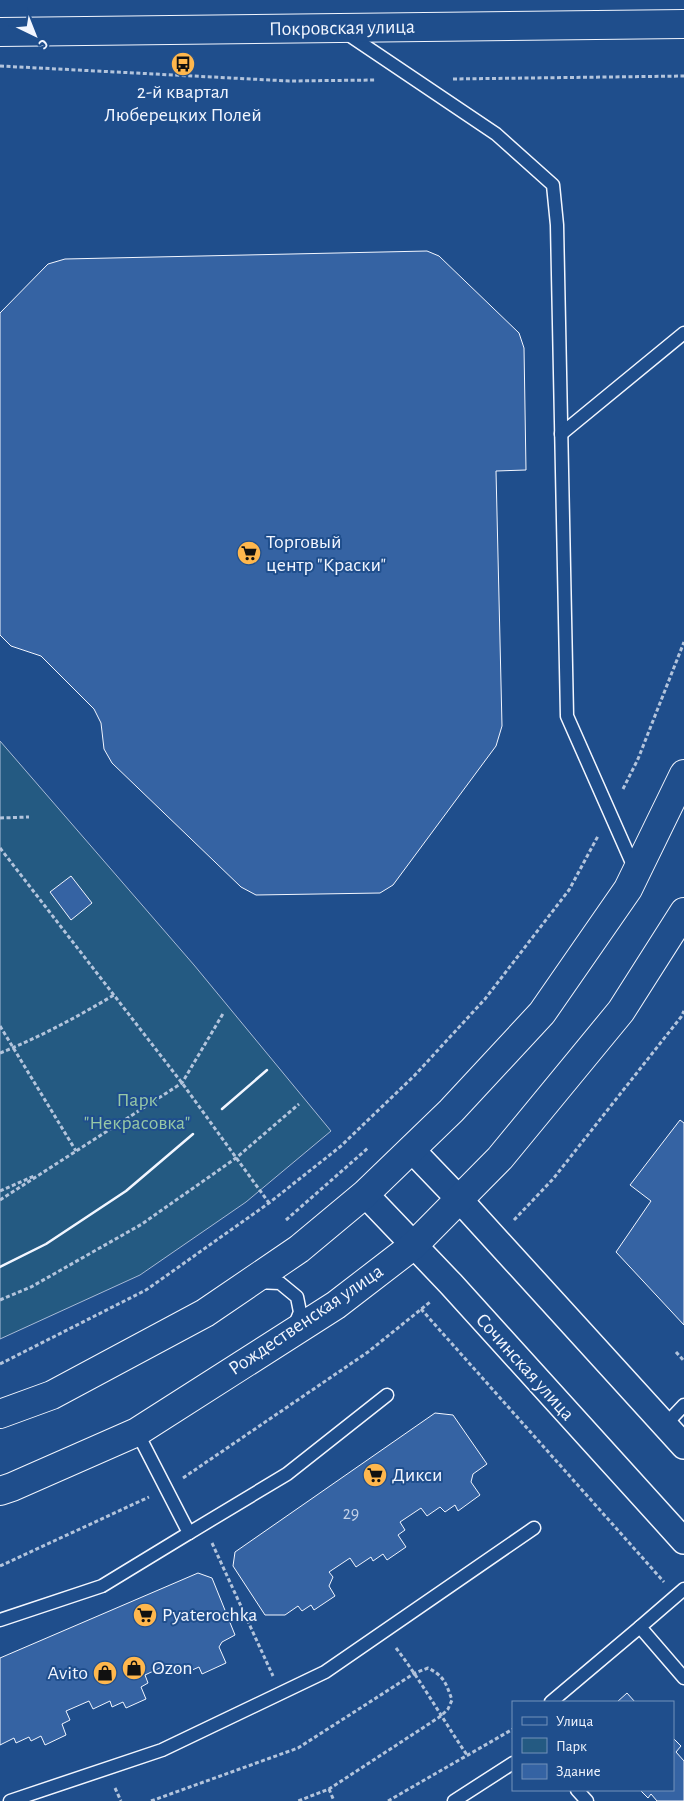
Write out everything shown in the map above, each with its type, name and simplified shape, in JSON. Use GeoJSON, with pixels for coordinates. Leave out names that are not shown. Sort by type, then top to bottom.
{"type":"FeatureCollection","features":[{"type":"Feature","properties":{"kind":"street"},"geometry":{"type":"LineString","coordinates":[[0,18],[7,22],[45,32]]}},
{"type":"Feature","properties":{"kind":"street","name":"Покровская улица"},"geometry":{"type":"LineString","coordinates":[[0,32],[684,24]]}},
{"type":"Feature","properties":{"kind":"street"},"geometry":{"type":"LineString","coordinates":[[0,1414],[52,1395],[205,1313],[299,1249],[365,1194],[451,1111],[542,1013],[628,889],[684,774]]}},
{"type":"Feature","properties":{"kind":"street","name":"Рождественская улица"},"geometry":{"type":"LineString","coordinates":[[0,1491],[137,1432],[336,1305],[414,1245],[500,1158],[621,1011],[684,912]]}},
{"type":"Feature","properties":{"kind":"street"},"geometry":{"type":"LineString","coordinates":[[411,1149],[459,1199],[684,1446]]}},
{"type":"Feature","properties":{"kind":"street","name":"Сочинская улица"},"geometry":{"type":"LineString","coordinates":[[365,1194],[451,1284],[684,1542]]}},
{"type":"Feature","properties":{"kind":"lane"},"geometry":{"type":"LineString","coordinates":[[339,28],[496,134],[553,185],[557,226],[567,716],[636,872]]}},
{"type":"Feature","properties":{"kind":"lane"},"geometry":{"type":"LineString","coordinates":[[561,434],[684,333]]}},
{"type":"Feature","properties":{"kind":"lane"},"geometry":{"type":"LineString","coordinates":[[251,1282],[280,1283],[297,1296],[300,1312],[291,1334]]}},
{"type":"Feature","properties":{"kind":"lane"},"geometry":{"type":"LineString","coordinates":[[0,1620],[102,1586],[287,1474],[387,1394]]}},
{"type":"Feature","properties":{"kind":"lane"},"geometry":{"type":"LineString","coordinates":[[665,1425],[684,1405]]}},
{"type":"Feature","properties":{"kind":"lane"},"geometry":{"type":"LineString","coordinates":[[137,1432],[189,1533]]}},
{"type":"Feature","properties":{"kind":"lane"},"geometry":{"type":"LineString","coordinates":[[10,1801],[162,1750],[325,1672],[534,1528]]}},
{"type":"Feature","properties":{"kind":"lane"},"geometry":{"type":"LineString","coordinates":[[552,1701],[680,1592]]}},
{"type":"Feature","properties":{"kind":"lane"},"geometry":{"type":"LineString","coordinates":[[640,1627],[684,1678]]}},
{"type":"Feature","properties":{"kind":"lane"},"geometry":{"type":"LineString","coordinates":[[454,1801],[512,1764]]}},
{"type":"Feature","properties":{"kind":"lane"},"geometry":{"type":"LineString","coordinates":[[578,1791],[587,1801]]}},
{"type":"Feature","properties":{"kind":"path"},"geometry":{"type":"LineString","coordinates":[[0,66],[288,81],[684,76]]}},
{"type":"Feature","properties":{"kind":"path"},"geometry":{"type":"LineString","coordinates":[[0,1364],[146,1290],[269,1203],[341,1146],[414,1076],[485,999],[569,890],[638,759],[684,642]]}},
{"type":"Feature","properties":{"kind":"path"},"geometry":{"type":"LineString","coordinates":[[0,818],[29,817]]}},
{"type":"Feature","properties":{"kind":"path"},"geometry":{"type":"LineString","coordinates":[[0,848],[182,1083],[269,1203]]}},
{"type":"Feature","properties":{"kind":"path"},"geometry":{"type":"LineString","coordinates":[[0,1053],[27,1043],[67,1023],[114,995]]}},
{"type":"Feature","properties":{"kind":"path"},"geometry":{"type":"LineString","coordinates":[[508,1227],[553,1179],[684,1011]]}},
{"type":"Feature","properties":{"kind":"path"},"geometry":{"type":"LineString","coordinates":[[0,1200],[182,1083],[224,1012]]}},
{"type":"Feature","properties":{"kind":"path"},"geometry":{"type":"LineString","coordinates":[[0,1026],[76,1151]]}},
{"type":"Feature","properties":{"kind":"path"},"geometry":{"type":"LineString","coordinates":[[0,1300],[31,1287],[142,1224],[236,1158],[299,1104]]}},
{"type":"Feature","properties":{"kind":"path"},"geometry":{"type":"LineString","coordinates":[[282,1223],[368,1148]]}},
{"type":"Feature","properties":{"kind":"path"},"geometry":{"type":"LineString","coordinates":[[0,1191],[44,1172]]}},
{"type":"Feature","properties":{"kind":"path"},"geometry":{"type":"LineString","coordinates":[[0,1566],[166,1489],[368,1352],[434,1298]]}},
{"type":"Feature","properties":{"kind":"path"},"geometry":{"type":"LineString","coordinates":[[421,1309],[680,1592]]}},
{"type":"Feature","properties":{"kind":"path"},"geometry":{"type":"LineString","coordinates":[[676,1352],[684,1361]]}},
{"type":"Feature","properties":{"kind":"path"},"geometry":{"type":"LineString","coordinates":[[204,1524],[281,1693]]}},
{"type":"Feature","properties":{"kind":"path"},"geometry":{"type":"LineString","coordinates":[[384,1631],[415,1673],[467,1755]]}},
{"type":"Feature","properties":{"kind":"path"},"geometry":{"type":"LineString","coordinates":[[151,1801],[298,1748],[415,1673],[428,1668],[438,1673],[447,1684],[452,1700],[448,1709],[441,1716],[329,1789],[298,1801]]}},
{"type":"Feature","properties":{"kind":"path"},"geometry":{"type":"LineString","coordinates":[[388,1801],[512,1730]]}},
{"type":"Feature","properties":{"kind":"path"},"geometry":{"type":"LineString","coordinates":[[329,1789],[334,1801]]}},
{"type":"Feature","properties":{"kind":"green space","name":"Парк \"Некрасовка\""},"geometry":{"type":"Polygon","coordinates":[[[0,741],[194,965],[331,1131],[246,1202],[140,1275],[0,1339],[0,741]]]}},
{"type":"Feature","properties":{"kind":"building","name":"Торговый центр \"Краски\""},"geometry":{"type":"Polygon","coordinates":[[[427,251],[439,256],[519,333],[524,348],[526,470],[496,471],[502,726],[496,746],[393,885],[380,893],[256,895],[241,887],[112,763],[104,749],[101,723],[94,709],[41,656],[11,646],[0,635],[0,313],[48,264],[65,259],[427,251]]]}},
{"type":"Feature","properties":{"kind":"building"},"geometry":{"type":"Polygon","coordinates":[[[71,876],[92,903],[71,920],[50,892],[71,876]]]}},
{"type":"Feature","properties":{"kind":"building"},"geometry":{"type":"Polygon","coordinates":[[[680,1120],[684,1123],[684,1325],[616,1252],[651,1201],[630,1185],[680,1120]]]}},
{"type":"Feature","properties":{"kind":"building"},"geometry":{"type":"Polygon","coordinates":[[[435,1413],[453,1415],[487,1464],[473,1474],[471,1482],[480,1495],[458,1511],[455,1505],[445,1512],[440,1507],[427,1516],[421,1508],[400,1522],[405,1530],[398,1535],[406,1547],[387,1560],[383,1554],[373,1561],[371,1557],[356,1567],[350,1558],[329,1572],[333,1577],[329,1586],[335,1596],[314,1610],[311,1605],[302,1611],[298,1606],[285,1615],[265,1615],[233,1566],[235,1552],[435,1413]]]}},
{"type":"Feature","properties":{"kind":"building"},"geometry":{"type":"Polygon","coordinates":[[[198,1573],[212,1578],[235,1635],[222,1642],[219,1647],[226,1663],[202,1674],[199,1667],[190,1671],[187,1666],[170,1673],[166,1665],[145,1675],[148,1683],[141,1687],[146,1699],[126,1708],[123,1702],[112,1707],[110,1701],[93,1709],[89,1701],[66,1711],[70,1720],[62,1724],[66,1735],[45,1745],[41,1736],[31,1741],[29,1737],[16,1743],[14,1738],[0,1745],[0,1658],[198,1573]]]}},
{"type":"Feature","properties":{"kind":"building"},"geometry":{"type":"Polygon","coordinates":[[[627,1693],[634,1701],[618,1701],[627,1693]]]}},
{"type":"Feature","properties":{"kind":"building"},"geometry":{"type":"Polygon","coordinates":[[[674,1739],[681,1746],[676,1752],[684,1761],[684,1801],[657,1801],[651,1794],[648,1798],[641,1791],[674,1791],[674,1739]]]}},
{"type":"Feature","properties":{"kind":"wall"},"geometry":{"type":"LineString","coordinates":[[222,1109],[267,1070]]}},
{"type":"Feature","properties":{"kind":"wall"},"geometry":{"type":"LineString","coordinates":[[0,1267],[46,1244],[126,1191],[193,1134]]}},
{"type":"Feature","properties":{"kind":"place","name":"2-й квартал Люберецких Полей"},"geometry":{"type":"Point","coordinates":[183,64]}},
{"type":"Feature","properties":{"kind":"place","name":"Торговый центр \"Краски\""},"geometry":{"type":"Point","coordinates":[249,553]}},
{"type":"Feature","properties":{"kind":"place","name":"Дикси"},"geometry":{"type":"Point","coordinates":[375,1475]}},
{"type":"Feature","properties":{"kind":"place","name":"Pyaterochka"},"geometry":{"type":"Point","coordinates":[145,1615]}},
{"type":"Feature","properties":{"kind":"place","name":"Ozon"},"geometry":{"type":"Point","coordinates":[134,1668]}},
{"type":"Feature","properties":{"kind":"place","name":"Avito"},"geometry":{"type":"Point","coordinates":[105,1673]}}]}
